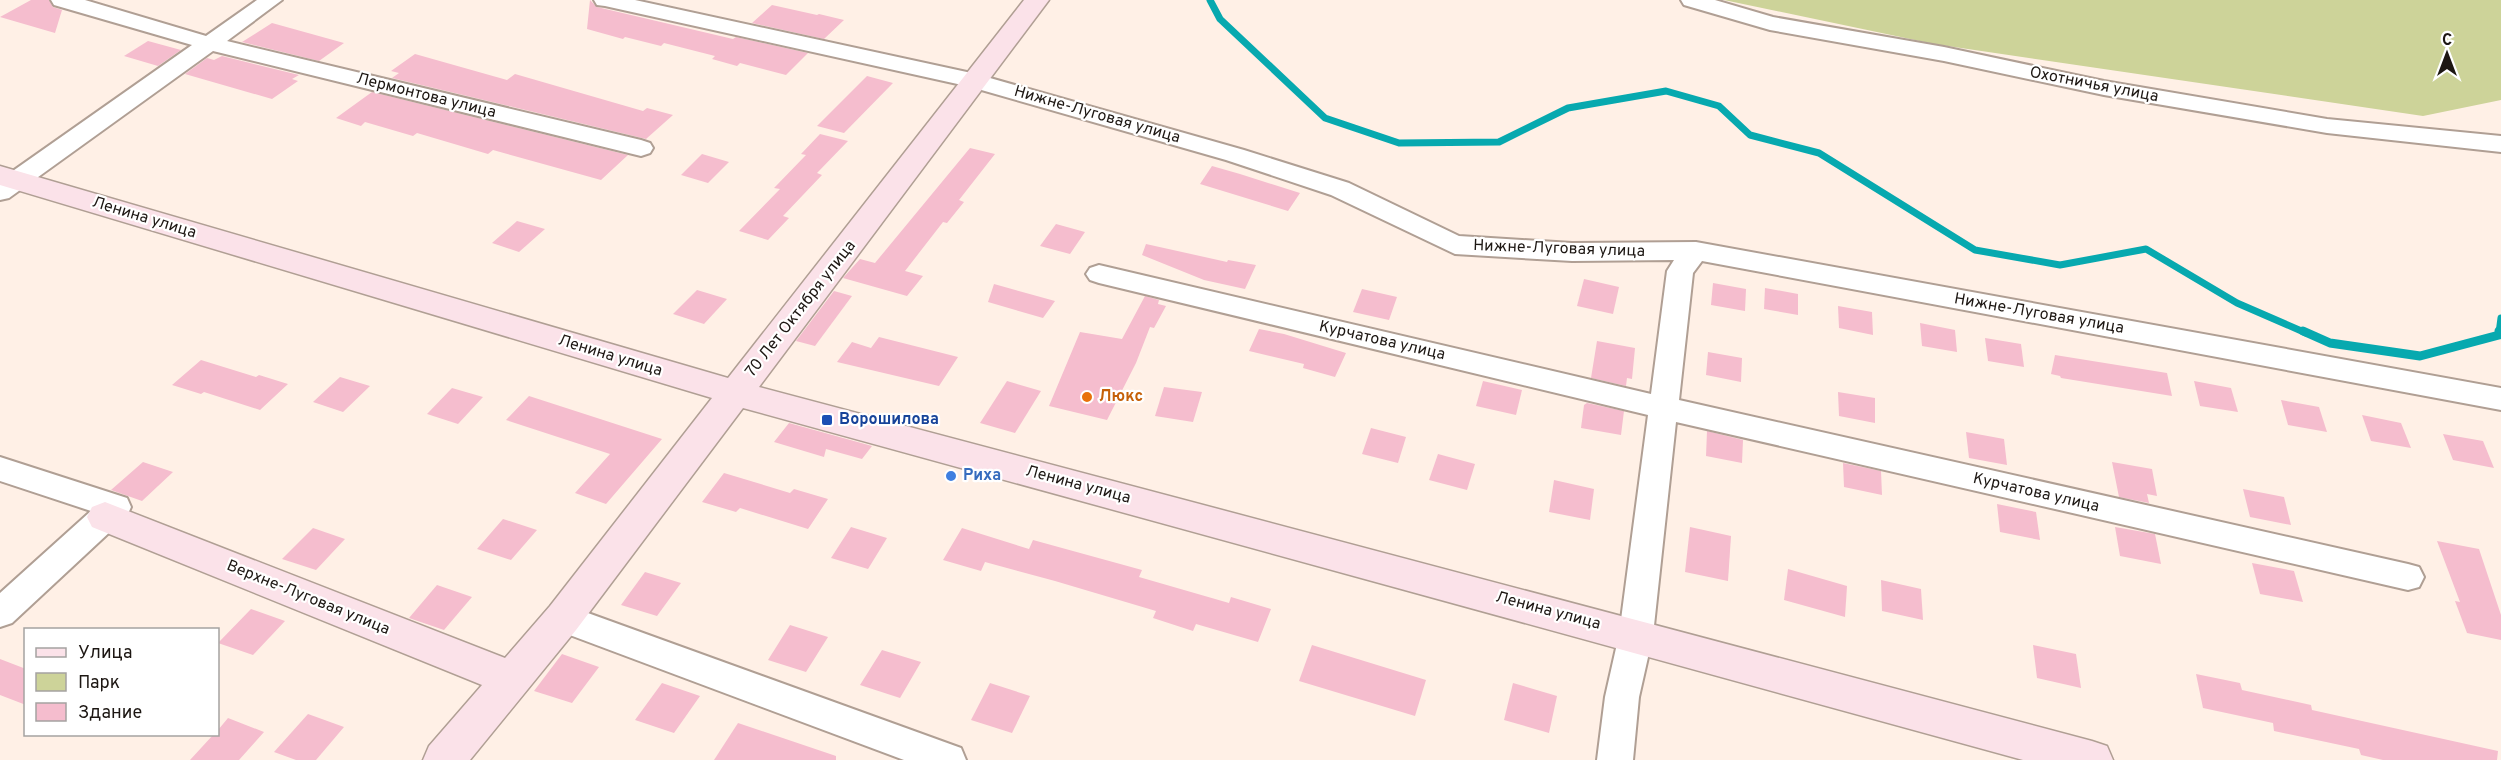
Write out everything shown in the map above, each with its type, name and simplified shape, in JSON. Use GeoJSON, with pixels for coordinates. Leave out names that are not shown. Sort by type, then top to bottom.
{"type":"FeatureCollection","features":[{"type":"Feature","properties":{"kind":"main road","name":"70 Лет Октября улица"},"geometry":{"type":"LineString","coordinates":[[444,760],[563,618],[1037,0]]}},
{"type":"Feature","properties":{"kind":"main road","name":"Ленина улица"},"geometry":{"type":"LineString","coordinates":[[6,182],[736,393],[2092,760]]}},
{"type":"Feature","properties":{"kind":"main road","name":"Верхне-Луговая улица"},"geometry":{"type":"LineString","coordinates":[[110,512],[512,679]]}},
{"type":"Feature","properties":{"kind":"street","name":"Лермонтова улица"},"geometry":{"type":"LineString","coordinates":[[62,0],[211,44],[641,148]]}},
{"type":"Feature","properties":{"kind":"street"},"geometry":{"type":"LineString","coordinates":[[6,182],[211,44],[271,0]]}},
{"type":"Feature","properties":{"kind":"street","name":"Нижне-Луговая улица"},"geometry":{"type":"LineString","coordinates":[[609,0],[976,81],[1235,155],[1340,189],[1455,245],[1572,252],[1696,251],[2501,399]]}},
{"type":"Feature","properties":{"kind":"street","name":"Охотничья улица"},"geometry":{"type":"LineString","coordinates":[[1692,0],[1770,23],[1944,54],[2104,88],[2326,126],[2501,144]]}},
{"type":"Feature","properties":{"kind":"street"},"geometry":{"type":"LineString","coordinates":[[1615,760],[1622,697],[1636,635],[1680,271],[1696,251]]}},
{"type":"Feature","properties":{"kind":"street","name":"Курчатова улица"},"geometry":{"type":"LineString","coordinates":[[1099,274],[1665,408],[2408,577]]}},
{"type":"Feature","properties":{"kind":"street","name":"Верхне-Луговая улица"},"geometry":{"type":"LineString","coordinates":[[0,469],[110,512]]}},
{"type":"Feature","properties":{"kind":"street"},"geometry":{"type":"LineString","coordinates":[[0,613],[110,512]]}},
{"type":"Feature","properties":{"kind":"street"},"geometry":{"type":"LineString","coordinates":[[563,618],[948,760]]}},
{"type":"Feature","properties":{"kind":"green space"},"geometry":{"type":"Polygon","coordinates":[[[1724,0],[2501,0],[2501,100],[2423,116],[1934,44],[1724,0]]]}},
{"type":"Feature","properties":{"kind":"building"},"geometry":{"type":"Polygon","coordinates":[[[31,0],[49,0],[53,7],[62,10],[55,33],[0,17],[31,0]]]}},
{"type":"Feature","properties":{"kind":"building"},"geometry":{"type":"Polygon","coordinates":[[[590,0],[597,7],[733,39],[736,37],[808,53],[786,75],[740,63],[737,66],[712,59],[715,56],[664,43],[661,46],[625,37],[623,39],[587,29],[590,0]]]}},
{"type":"Feature","properties":{"kind":"building"},"geometry":{"type":"Polygon","coordinates":[[[772,5],[844,20],[824,39],[752,23],[772,5]]]}},
{"type":"Feature","properties":{"kind":"building"},"geometry":{"type":"Polygon","coordinates":[[[272,23],[344,43],[319,61],[242,42],[272,23]]]}},
{"type":"Feature","properties":{"kind":"building"},"geometry":{"type":"Polygon","coordinates":[[[148,41],[181,50],[158,66],[124,56],[148,41]]]}},
{"type":"Feature","properties":{"kind":"building"},"geometry":{"type":"Polygon","coordinates":[[[415,54],[507,80],[515,74],[643,111],[647,108],[673,115],[646,139],[392,78],[399,73],[391,71],[415,54]]]}},
{"type":"Feature","properties":{"kind":"building"},"geometry":{"type":"Polygon","coordinates":[[[222,56],[299,75],[292,79],[298,81],[272,99],[185,74],[207,58],[214,60],[222,56]]]}},
{"type":"Feature","properties":{"kind":"building"},"geometry":{"type":"Polygon","coordinates":[[[867,76],[893,83],[844,133],[817,126],[867,76]]]}},
{"type":"Feature","properties":{"kind":"building"},"geometry":{"type":"Polygon","coordinates":[[[372,92],[628,155],[601,180],[493,150],[488,154],[417,133],[413,136],[365,122],[361,126],[336,118],[372,92]]]}},
{"type":"Feature","properties":{"kind":"building"},"geometry":{"type":"Polygon","coordinates":[[[820,134],[848,141],[817,173],[822,175],[783,216],[789,218],[768,240],[739,231],[780,189],[774,188],[806,155],[801,154],[820,134]]]}},
{"type":"Feature","properties":{"kind":"building"},"geometry":{"type":"Polygon","coordinates":[[[970,148],[995,154],[959,200],[964,202],[947,223],[943,222],[905,271],[923,276],[907,296],[843,278],[860,259],[875,263],[970,148]]]}},
{"type":"Feature","properties":{"kind":"building"},"geometry":{"type":"Polygon","coordinates":[[[702,154],[729,162],[708,183],[681,175],[702,154]]]}},
{"type":"Feature","properties":{"kind":"building"},"geometry":{"type":"Polygon","coordinates":[[[1212,166],[1300,193],[1288,211],[1200,184],[1212,166]]]}},
{"type":"Feature","properties":{"kind":"building"},"geometry":{"type":"Polygon","coordinates":[[[517,221],[545,229],[519,252],[492,243],[517,221]]]}},
{"type":"Feature","properties":{"kind":"building"},"geometry":{"type":"Polygon","coordinates":[[[1056,224],[1085,232],[1070,254],[1040,246],[1056,224]]]}},
{"type":"Feature","properties":{"kind":"building"},"geometry":{"type":"Polygon","coordinates":[[[1146,244],[1227,262],[1228,260],[1256,265],[1245,289],[1204,280],[1142,255],[1146,244]]]}},
{"type":"Feature","properties":{"kind":"building"},"geometry":{"type":"Polygon","coordinates":[[[1584,279],[1619,287],[1613,314],[1577,306],[1584,279]]]}},
{"type":"Feature","properties":{"kind":"building"},"geometry":{"type":"Polygon","coordinates":[[[1713,283],[1746,289],[1745,311],[1711,305],[1713,283]]]}},
{"type":"Feature","properties":{"kind":"building"},"geometry":{"type":"Polygon","coordinates":[[[994,284],[1055,301],[1043,318],[988,302],[994,284]]]}},
{"type":"Feature","properties":{"kind":"building"},"geometry":{"type":"Polygon","coordinates":[[[1765,288],[1798,294],[1798,315],[1764,309],[1765,288]]]}},
{"type":"Feature","properties":{"kind":"building"},"geometry":{"type":"Polygon","coordinates":[[[1362,289],[1397,297],[1389,320],[1353,312],[1362,289]]]}},
{"type":"Feature","properties":{"kind":"building"},"geometry":{"type":"Polygon","coordinates":[[[697,290],[727,299],[704,324],[673,314],[697,290]]]}},
{"type":"Feature","properties":{"kind":"building"},"geometry":{"type":"Polygon","coordinates":[[[834,291],[852,296],[815,346],[796,341],[834,291]]]}},
{"type":"Feature","properties":{"kind":"building"},"geometry":{"type":"Polygon","coordinates":[[[1145,296],[1159,300],[1158,304],[1166,306],[1154,328],[1150,327],[1136,363],[1107,420],[1049,406],[1080,332],[1122,339],[1145,296]]]}},
{"type":"Feature","properties":{"kind":"building"},"geometry":{"type":"Polygon","coordinates":[[[1838,306],[1872,312],[1873,335],[1839,328],[1838,306]]]}},
{"type":"Feature","properties":{"kind":"building"},"geometry":{"type":"Polygon","coordinates":[[[1920,323],[1955,330],[1957,352],[1922,346],[1920,323]]]}},
{"type":"Feature","properties":{"kind":"building"},"geometry":{"type":"Polygon","coordinates":[[[1259,329],[1284,334],[1346,353],[1335,377],[1303,368],[1304,364],[1249,351],[1259,329]]]}},
{"type":"Feature","properties":{"kind":"building"},"geometry":{"type":"Polygon","coordinates":[[[879,337],[958,357],[939,386],[837,362],[852,342],[871,348],[879,337]]]}},
{"type":"Feature","properties":{"kind":"building"},"geometry":{"type":"Polygon","coordinates":[[[1985,338],[2021,344],[2024,367],[1988,361],[1985,338]]]}},
{"type":"Feature","properties":{"kind":"building"},"geometry":{"type":"Polygon","coordinates":[[[1597,341],[1635,348],[1632,379],[1627,378],[1626,386],[1591,378],[1597,341]]]}},
{"type":"Feature","properties":{"kind":"building"},"geometry":{"type":"Polygon","coordinates":[[[1708,352],[1742,358],[1741,382],[1706,375],[1708,352]]]}},
{"type":"Feature","properties":{"kind":"building"},"geometry":{"type":"Polygon","coordinates":[[[2055,355],[2167,373],[2172,396],[2061,378],[2051,374],[2055,355]]]}},
{"type":"Feature","properties":{"kind":"building"},"geometry":{"type":"Polygon","coordinates":[[[201,360],[288,384],[260,410],[204,392],[201,394],[172,385],[201,360]]]}},
{"type":"Feature","properties":{"kind":"building"},"geometry":{"type":"Polygon","coordinates":[[[340,377],[370,386],[343,412],[313,402],[340,377]]]}},
{"type":"Feature","properties":{"kind":"building"},"geometry":{"type":"Polygon","coordinates":[[[1007,381],[1041,391],[1015,433],[980,423],[1007,381]]]}},
{"type":"Feature","properties":{"kind":"building"},"geometry":{"type":"Polygon","coordinates":[[[1483,381],[1522,390],[1516,415],[1476,406],[1483,381]]]}},
{"type":"Feature","properties":{"kind":"building"},"geometry":{"type":"Polygon","coordinates":[[[2194,381],[2231,388],[2238,412],[2200,406],[2194,381]]]}},
{"type":"Feature","properties":{"kind":"building"},"geometry":{"type":"Polygon","coordinates":[[[1164,387],[1202,392],[1193,422],[1155,416],[1164,387]]]}},
{"type":"Feature","properties":{"kind":"building"},"geometry":{"type":"Polygon","coordinates":[[[452,388],[483,397],[458,424],[427,414],[452,388]]]}},
{"type":"Feature","properties":{"kind":"building"},"geometry":{"type":"Polygon","coordinates":[[[1838,392],[1875,398],[1875,423],[1839,416],[1838,392]]]}},
{"type":"Feature","properties":{"kind":"building"},"geometry":{"type":"Polygon","coordinates":[[[529,396],[662,439],[606,504],[575,493],[610,454],[506,420],[529,396]]]}},
{"type":"Feature","properties":{"kind":"building"},"geometry":{"type":"Polygon","coordinates":[[[2281,400],[2319,407],[2327,432],[2288,425],[2281,400]]]}},
{"type":"Feature","properties":{"kind":"building"},"geometry":{"type":"Polygon","coordinates":[[[1587,403],[1624,411],[1621,435],[1581,428],[1584,405],[1587,403]]]}},
{"type":"Feature","properties":{"kind":"building"},"geometry":{"type":"Polygon","coordinates":[[[2362,415],[2401,423],[2411,448],[2371,441],[2362,415]]]}},
{"type":"Feature","properties":{"kind":"building"},"geometry":{"type":"Polygon","coordinates":[[[789,423],[872,446],[862,459],[826,449],[824,457],[774,442],[789,423]]]}},
{"type":"Feature","properties":{"kind":"building"},"geometry":{"type":"Polygon","coordinates":[[[1371,428],[1406,437],[1398,463],[1362,454],[1371,428]]]}},
{"type":"Feature","properties":{"kind":"building"},"geometry":{"type":"Polygon","coordinates":[[[1707,431],[1743,440],[1742,463],[1706,456],[1707,431]]]}},
{"type":"Feature","properties":{"kind":"building"},"geometry":{"type":"Polygon","coordinates":[[[1966,432],[2004,439],[2007,465],[1969,458],[1966,432]]]}},
{"type":"Feature","properties":{"kind":"building"},"geometry":{"type":"Polygon","coordinates":[[[2443,434],[2483,441],[2494,468],[2453,460],[2443,434]]]}},
{"type":"Feature","properties":{"kind":"building"},"geometry":{"type":"Polygon","coordinates":[[[1438,454],[1475,464],[1467,490],[1429,480],[1438,454]]]}},
{"type":"Feature","properties":{"kind":"building"},"geometry":{"type":"Polygon","coordinates":[[[143,462],[173,472],[142,501],[111,490],[143,462]]]}},
{"type":"Feature","properties":{"kind":"building"},"geometry":{"type":"Polygon","coordinates":[[[2112,462],[2152,469],[2157,496],[2147,494],[2149,503],[2119,497],[2112,462]]]}},
{"type":"Feature","properties":{"kind":"building"},"geometry":{"type":"Polygon","coordinates":[[[1843,463],[1881,471],[1882,495],[1844,487],[1843,463]]]}},
{"type":"Feature","properties":{"kind":"building"},"geometry":{"type":"Polygon","coordinates":[[[724,473],[790,493],[794,489],[828,499],[808,529],[740,508],[736,512],[702,502],[724,473]]]}},
{"type":"Feature","properties":{"kind":"building"},"geometry":{"type":"Polygon","coordinates":[[[1554,480],[1594,489],[1590,520],[1549,512],[1554,480]]]}},
{"type":"Feature","properties":{"kind":"building"},"geometry":{"type":"Polygon","coordinates":[[[2243,489],[2284,497],[2291,525],[2250,517],[2243,489]]]}},
{"type":"Feature","properties":{"kind":"building"},"geometry":{"type":"Polygon","coordinates":[[[1997,504],[2036,512],[2040,540],[2000,532],[1997,504]]]}},
{"type":"Feature","properties":{"kind":"building"},"geometry":{"type":"Polygon","coordinates":[[[503,519],[537,530],[511,560],[477,549],[503,519]]]}},
{"type":"Feature","properties":{"kind":"building"},"geometry":{"type":"Polygon","coordinates":[[[851,527],[887,538],[868,569],[831,558],[851,527]]]}},
{"type":"Feature","properties":{"kind":"building"},"geometry":{"type":"Polygon","coordinates":[[[1690,527],[1731,536],[1728,581],[1685,572],[1690,527]]]}},
{"type":"Feature","properties":{"kind":"building"},"geometry":{"type":"Polygon","coordinates":[[[2115,527],[2155,534],[2161,564],[2120,556],[2115,527]]]}},
{"type":"Feature","properties":{"kind":"building"},"geometry":{"type":"Polygon","coordinates":[[[313,528],[345,539],[316,570],[282,559],[313,528]]]}},
{"type":"Feature","properties":{"kind":"building"},"geometry":{"type":"Polygon","coordinates":[[[962,528],[1029,549],[1033,540],[1142,570],[1139,577],[1229,603],[1231,597],[1271,609],[1258,642],[1196,624],[1193,631],[1153,618],[1156,611],[1055,581],[985,562],[981,571],[943,560],[962,528]]]}},
{"type":"Feature","properties":{"kind":"building"},"geometry":{"type":"Polygon","coordinates":[[[2437,541],[2479,549],[2501,615],[2501,640],[2467,633],[2455,601],[2460,602],[2437,541]]]}},
{"type":"Feature","properties":{"kind":"building"},"geometry":{"type":"Polygon","coordinates":[[[2252,563],[2294,571],[2303,602],[2260,594],[2252,563]]]}},
{"type":"Feature","properties":{"kind":"building"},"geometry":{"type":"Polygon","coordinates":[[[1788,569],[1847,586],[1845,617],[1784,600],[1788,569]]]}},
{"type":"Feature","properties":{"kind":"building"},"geometry":{"type":"Polygon","coordinates":[[[645,572],[681,583],[657,616],[621,605],[645,572]]]}},
{"type":"Feature","properties":{"kind":"building"},"geometry":{"type":"Polygon","coordinates":[[[1881,580],[1921,589],[1923,620],[1882,611],[1881,580]]]}},
{"type":"Feature","properties":{"kind":"building"},"geometry":{"type":"Polygon","coordinates":[[[437,585],[472,597],[444,630],[409,618],[437,585]]]}},
{"type":"Feature","properties":{"kind":"building"},"geometry":{"type":"Polygon","coordinates":[[[251,609],[285,621],[253,655],[219,642],[251,609]]]}},
{"type":"Feature","properties":{"kind":"building"},"geometry":{"type":"Polygon","coordinates":[[[790,625],[828,637],[806,672],[768,660],[790,625]]]}},
{"type":"Feature","properties":{"kind":"building"},"geometry":{"type":"Polygon","coordinates":[[[1312,645],[1426,680],[1415,716],[1299,681],[1312,645]]]}},
{"type":"Feature","properties":{"kind":"building"},"geometry":{"type":"Polygon","coordinates":[[[2033,645],[2076,654],[2081,688],[2037,678],[2033,645]]]}},
{"type":"Feature","properties":{"kind":"building"},"geometry":{"type":"Polygon","coordinates":[[[882,650],[921,662],[900,698],[860,685],[882,650]]]}},
{"type":"Feature","properties":{"kind":"building"},"geometry":{"type":"Polygon","coordinates":[[[562,654],[599,667],[572,703],[534,691],[562,654]]]}},
{"type":"Feature","properties":{"kind":"building"},"geometry":{"type":"Polygon","coordinates":[[[0,659],[24,668],[24,704],[0,695],[0,659]]]}},
{"type":"Feature","properties":{"kind":"building"},"geometry":{"type":"Polygon","coordinates":[[[2196,674],[2240,683],[2242,690],[2311,705],[2312,710],[2498,751],[2497,760],[2383,760],[2361,755],[2359,749],[2274,731],[2273,723],[2203,708],[2196,674]]]}},
{"type":"Feature","properties":{"kind":"building"},"geometry":{"type":"Polygon","coordinates":[[[662,683],[700,696],[674,733],[635,720],[662,683]]]}},
{"type":"Feature","properties":{"kind":"building"},"geometry":{"type":"Polygon","coordinates":[[[990,683],[1030,696],[1012,733],[971,720],[990,683]]]}},
{"type":"Feature","properties":{"kind":"building"},"geometry":{"type":"Polygon","coordinates":[[[1513,683],[1557,696],[1549,733],[1504,720],[1513,683]]]}},
{"type":"Feature","properties":{"kind":"building"},"geometry":{"type":"Polygon","coordinates":[[[308,714],[344,727],[316,760],[296,760],[274,752],[308,714]]]}},
{"type":"Feature","properties":{"kind":"building"},"geometry":{"type":"Polygon","coordinates":[[[228,718],[264,732],[239,760],[190,760],[212,736],[219,736],[219,729],[228,718]]]}},
{"type":"Feature","properties":{"kind":"building"},"geometry":{"type":"Polygon","coordinates":[[[738,723],[836,756],[836,760],[714,760],[738,723]]]}},
{"type":"Feature","properties":{"kind":"waterway"},"geometry":{"type":"LineString","coordinates":[[1210,0],[1220,19],[1325,118],[1399,143],[1499,142],[1568,108],[1666,91],[1719,106],[1750,135],[1819,153],[1975,250],[2060,265],[2146,249],[2237,303],[2306,333]]}},
{"type":"Feature","properties":{"kind":"waterway"},"geometry":{"type":"LineString","coordinates":[[2499,333],[2501,318]]}},
{"type":"Feature","properties":{"kind":"waterway"},"geometry":{"type":"LineString","coordinates":[[2303,331],[2330,343],[2420,356],[2499,335],[2499,333]]}},
{"type":"Feature","properties":{"kind":"place","name":"Люкс"},"geometry":{"type":"Point","coordinates":[1087,397]}},
{"type":"Feature","properties":{"kind":"place","name":"Ворошилова"},"geometry":{"type":"Point","coordinates":[827,420]}},
{"type":"Feature","properties":{"kind":"place","name":"Риха"},"geometry":{"type":"Point","coordinates":[951,476]}}]}
